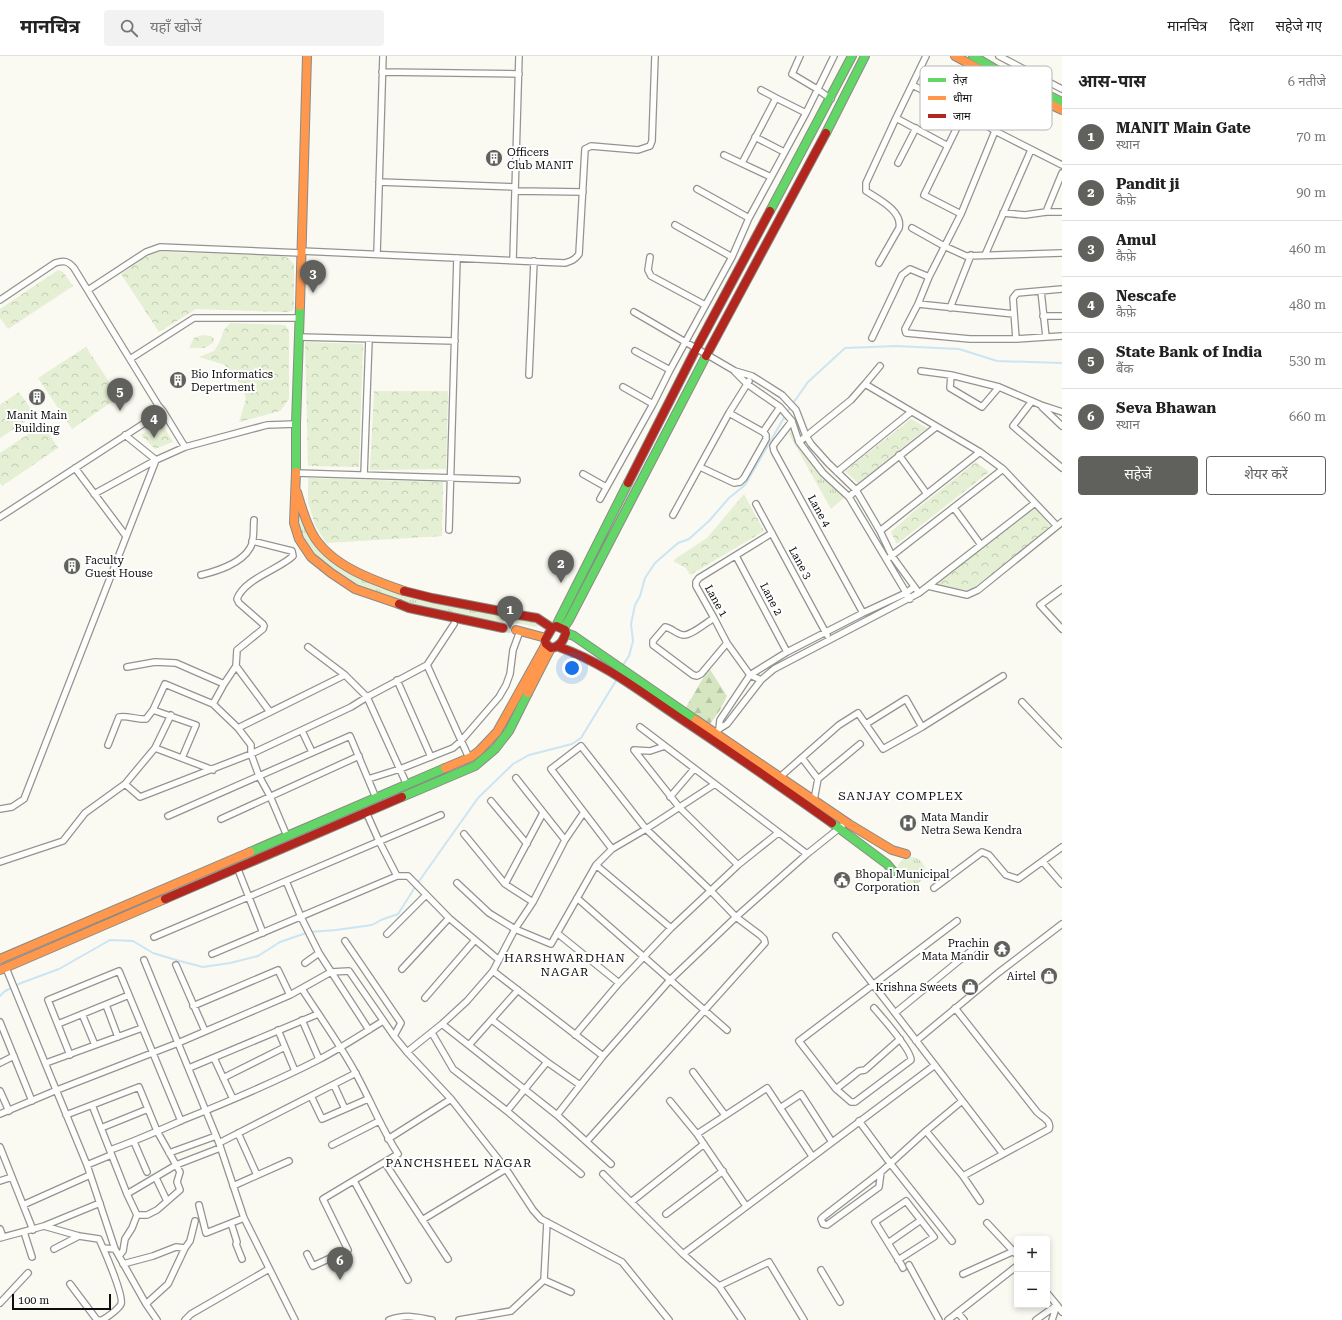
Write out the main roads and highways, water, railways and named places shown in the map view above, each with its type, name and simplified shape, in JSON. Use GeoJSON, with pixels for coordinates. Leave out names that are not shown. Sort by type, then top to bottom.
{"type":"FeatureCollection","features":[{"type":"Feature","properties":{"kind":"main road"},"geometry":{"type":"LineString","coordinates":[[307,56],[294,523],[299,539],[311,557],[355,589],[409,608],[503,628]]}},
{"type":"Feature","properties":{"kind":"main road"},"geometry":{"type":"LineString","coordinates":[[3,969],[475,766],[495,749],[509,731],[696,349],[831,99],[852,56]]}},
{"type":"Feature","properties":{"kind":"main road"},"geometry":{"type":"LineString","coordinates":[[559,629],[569,620],[759,256],[842,104],[865,56]]}},
{"type":"Feature","properties":{"kind":"main road"},"geometry":{"type":"LineString","coordinates":[[955,56],[977,66]]}},
{"type":"Feature","properties":{"kind":"main road"},"geometry":{"type":"LineString","coordinates":[[973,56],[988,66]]}},
{"type":"Feature","properties":{"kind":"main road"},"geometry":{"type":"LineString","coordinates":[[1052,98],[1062,102]]}},
{"type":"Feature","properties":{"kind":"main road"},"geometry":{"type":"LineString","coordinates":[[1052,104],[1062,110]]}},
{"type":"Feature","properties":{"kind":"main road"},"geometry":{"type":"LineString","coordinates":[[296,488],[309,528],[320,545],[338,561],[358,574],[407,592],[505,612]]}},
{"type":"Feature","properties":{"kind":"main road"},"geometry":{"type":"LineString","coordinates":[[519,615],[537,618],[574,636],[626,678],[716,734],[847,822],[892,850],[906,854]]}},
{"type":"Feature","properties":{"kind":"main road"},"geometry":{"type":"LineString","coordinates":[[551,644],[562,643],[559,629]]}},
{"type":"Feature","properties":{"kind":"main road"},"geometry":{"type":"LineString","coordinates":[[518,630],[612,668]]}},
{"type":"Feature","properties":{"kind":"main road"},"geometry":{"type":"LineString","coordinates":[[0,960],[469,758],[479,751],[497,732],[551,644]]}},
{"type":"Feature","properties":{"kind":"main road"},"geometry":{"type":"LineString","coordinates":[[716,734],[887,864],[893,871]]}},
{"type":"Feature","properties":{"kind":"waterway"},"geometry":{"type":"LineString","coordinates":[[623,665],[629,656],[633,641],[631,624],[635,605],[640,596],[645,578],[655,563],[678,543],[689,539],[709,521],[729,498],[745,485],[789,409],[808,382],[845,348],[896,346],[959,349],[997,361],[1062,363]]}},
{"type":"Feature","properties":{"kind":"waterway"},"geometry":{"type":"LineString","coordinates":[[0,996],[5,991],[21,983],[59,969],[110,940],[133,941],[153,953],[203,967],[230,963],[258,956],[280,942],[309,932],[372,925],[398,914],[417,884],[478,798],[513,764],[529,755],[572,744],[581,738],[617,679]]}},
{"type":"Feature","properties":{"kind":"tunnel"},"geometry":{"type":"LineString","coordinates":[[505,612],[519,615]]}},
{"type":"Feature","properties":{"kind":"tunnel"},"geometry":{"type":"LineString","coordinates":[[503,628],[516,630]]}},
{"type":"Feature","properties":{"kind":"place","name":"Officers Club MANIT"},"geometry":{"type":"Point","coordinates":[494,158]}},
{"type":"Feature","properties":{"kind":"place","name":"Amul"},"geometry":{"type":"Point","coordinates":[313,293]}},
{"type":"Feature","properties":{"kind":"place","name":"Bio Informatics Depertment"},"geometry":{"type":"Point","coordinates":[178,380]}},
{"type":"Feature","properties":{"kind":"place","name":"Manit Main Building"},"geometry":{"type":"Point","coordinates":[37,397]}},
{"type":"Feature","properties":{"kind":"place","name":"State Bank of India"},"geometry":{"type":"Point","coordinates":[120,411]}},
{"type":"Feature","properties":{"kind":"place","name":"Nescafe"},"geometry":{"type":"Point","coordinates":[154,438]}},
{"type":"Feature","properties":{"kind":"place","name":"Faculty Guest House"},"geometry":{"type":"Point","coordinates":[72,566]}},
{"type":"Feature","properties":{"kind":"place","name":"Pandit ji"},"geometry":{"type":"Point","coordinates":[561,583]}},
{"type":"Feature","properties":{"kind":"place","name":"MANIT Main Gate"},"geometry":{"type":"Point","coordinates":[510,629]}},
{"type":"Feature","properties":{"kind":"place","name":"Mata Mandir Netra Sewa Kendra"},"geometry":{"type":"Point","coordinates":[908,823]}},
{"type":"Feature","properties":{"kind":"place","name":"Bhopal Municipal Corporation"},"geometry":{"type":"Point","coordinates":[842,880]}},
{"type":"Feature","properties":{"kind":"place","name":"Prachin Mata Mandir"},"geometry":{"type":"Point","coordinates":[1002,949]}},
{"type":"Feature","properties":{"kind":"place","name":"Airtel"},"geometry":{"type":"Point","coordinates":[1049,976]}},
{"type":"Feature","properties":{"kind":"place","name":"Krishna Sweets"},"geometry":{"type":"Point","coordinates":[970,987]}},
{"type":"Feature","properties":{"kind":"place","name":"Seva Bhawan"},"geometry":{"type":"Point","coordinates":[340,1280]}},
{"type":"Feature","properties":{"kind":"district","name":"SANJAY COMPLEX"},"geometry":{"type":"Point","coordinates":[901,796]}},
{"type":"Feature","properties":{"kind":"district","name":"HARSHWARDHAN NAGAR"},"geometry":{"type":"Point","coordinates":[565,965]}},
{"type":"Feature","properties":{"kind":"district","name":"PANCHSHEEL NAGAR"},"geometry":{"type":"Point","coordinates":[459,1163]}}]}
